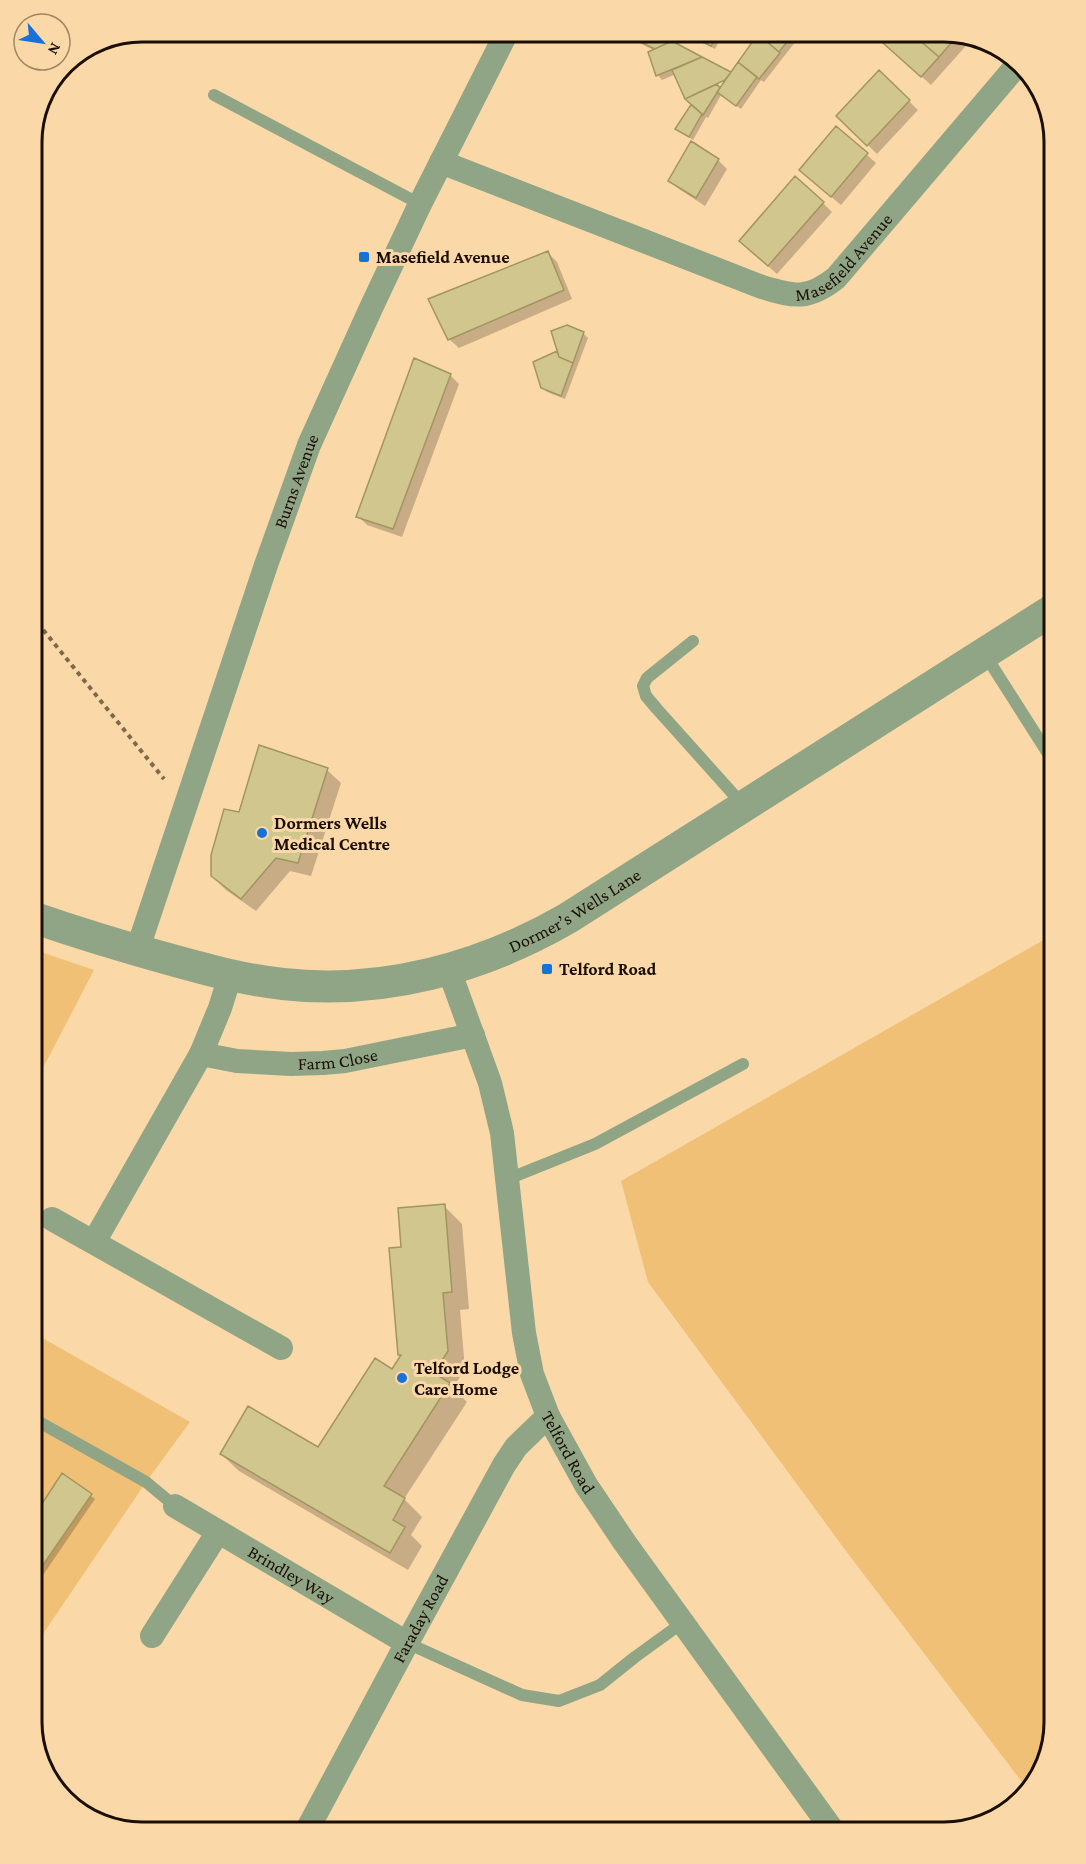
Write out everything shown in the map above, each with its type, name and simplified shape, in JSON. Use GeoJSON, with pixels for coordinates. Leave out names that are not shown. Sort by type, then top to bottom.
{"type":"FeatureCollection","features":[{"type":"Feature","properties":{"kind":"street","name":"Burns Avenue"},"geometry":{"type":"LineString","coordinates":[[137,951],[266,565],[309,445],[420,204],[502,42]]}},
{"type":"Feature","properties":{"kind":"street","name":"Masefield Avenue"},"geometry":{"type":"LineString","coordinates":[[441,162],[762,287],[784,293],[811,293],[822,289],[836,278],[1013,70]]}},
{"type":"Feature","properties":{"kind":"street","name":"Dormer’s Wells Lane"},"geometry":{"type":"LineString","coordinates":[[42,920],[137,951],[230,976],[283,984],[338,986],[389,982],[449,970],[493,955],[539,935],[576,913],[1044,615]]}},
{"type":"Feature","properties":{"kind":"street","name":"Telford Road"},"geometry":{"type":"LineString","coordinates":[[449,970],[490,1083],[502,1133],[524,1333],[532,1374],[548,1416],[586,1485],[625,1543],[827,1822]]}},
{"type":"Feature","properties":{"kind":"street"},"geometry":{"type":"LineString","coordinates":[[94,1242],[201,1054],[230,976]]}},
{"type":"Feature","properties":{"kind":"street","name":"Farm Close"},"geometry":{"type":"LineString","coordinates":[[201,1054],[237,1061],[323,1064],[345,1062],[473,1035]]}},
{"type":"Feature","properties":{"kind":"street"},"geometry":{"type":"LineString","coordinates":[[52,1219],[281,1348]]}},
{"type":"Feature","properties":{"kind":"street","name":"Faraday Road"},"geometry":{"type":"LineString","coordinates":[[311,1822],[406,1643],[504,1466],[516,1447],[548,1416]]}},
{"type":"Feature","properties":{"kind":"street","name":"Brindley Way"},"geometry":{"type":"LineString","coordinates":[[175,1506],[406,1643]]}},
{"type":"Feature","properties":{"kind":"street"},"geometry":{"type":"LineString","coordinates":[[152,1636],[218,1532]]}},
{"type":"Feature","properties":{"kind":"lane"},"geometry":{"type":"LineString","coordinates":[[214,95],[420,204]]}},
{"type":"Feature","properties":{"kind":"lane"},"geometry":{"type":"LineString","coordinates":[[693,641],[646,678],[643,686],[646,696],[744,805]]}},
{"type":"Feature","properties":{"kind":"lane"},"geometry":{"type":"LineString","coordinates":[[984,653],[1044,747]]}},
{"type":"Feature","properties":{"kind":"lane"},"geometry":{"type":"LineString","coordinates":[[508,1179],[595,1144],[743,1064]]}},
{"type":"Feature","properties":{"kind":"lane"},"geometry":{"type":"LineString","coordinates":[[42,1424],[146,1482],[175,1506]]}},
{"type":"Feature","properties":{"kind":"lane"},"geometry":{"type":"LineString","coordinates":[[406,1643],[522,1695],[559,1701],[600,1685],[634,1657],[682,1623]]}},
{"type":"Feature","properties":{"kind":"path"},"geometry":{"type":"LineString","coordinates":[[42,628],[165,781]]}},
{"type":"Feature","properties":{"kind":"shaded area"},"geometry":{"type":"Polygon","coordinates":[[[1044,940],[1044,1722],[1039,1754],[1023,1783],[849,1555],[648,1282],[621,1181],[1044,940]]]}},
{"type":"Feature","properties":{"kind":"shaded area"},"geometry":{"type":"Polygon","coordinates":[[[42,952],[94,970],[42,1070],[42,952]]]}},
{"type":"Feature","properties":{"kind":"shaded area"},"geometry":{"type":"Polygon","coordinates":[[[42,1338],[190,1422],[146,1482],[42,1635],[42,1338]]]}},
{"type":"Feature","properties":{"kind":"building"},"geometry":{"type":"Polygon","coordinates":[[[640,42],[670,42],[655,49],[640,42]]]}},
{"type":"Feature","properties":{"kind":"building"},"geometry":{"type":"Polygon","coordinates":[[[674,42],[702,57],[656,76],[648,52],[674,42]]]}},
{"type":"Feature","properties":{"kind":"building"},"geometry":{"type":"Polygon","coordinates":[[[752,42],[767,42],[780,53],[759,79],[738,62],[752,42]]]}},
{"type":"Feature","properties":{"kind":"building"},"geometry":{"type":"Polygon","coordinates":[[[767,42],[787,42],[779,52],[767,42]]]}},
{"type":"Feature","properties":{"kind":"building"},"geometry":{"type":"Polygon","coordinates":[[[882,42],[922,42],[939,57],[921,77],[882,42]]]}},
{"type":"Feature","properties":{"kind":"building"},"geometry":{"type":"Polygon","coordinates":[[[922,42],[952,42],[939,57],[922,42]]]}},
{"type":"Feature","properties":{"kind":"building"},"geometry":{"type":"Polygon","coordinates":[[[702,57],[731,72],[725,80],[685,99],[672,70],[702,57]]]}},
{"type":"Feature","properties":{"kind":"building"},"geometry":{"type":"Polygon","coordinates":[[[738,62],[757,77],[736,106],[717,92],[738,62]]]}},
{"type":"Feature","properties":{"kind":"building"},"geometry":{"type":"Polygon","coordinates":[[[879,70],[910,100],[867,146],[836,116],[879,70]]]}},
{"type":"Feature","properties":{"kind":"building"},"geometry":{"type":"Polygon","coordinates":[[[717,84],[720,88],[703,115],[685,99],[717,84]]]}},
{"type":"Feature","properties":{"kind":"building"},"geometry":{"type":"Polygon","coordinates":[[[692,105],[702,114],[689,137],[675,129],[692,105]]]}},
{"type":"Feature","properties":{"kind":"building"},"geometry":{"type":"Polygon","coordinates":[[[836,126],[868,153],[831,197],[799,170],[836,126]]]}},
{"type":"Feature","properties":{"kind":"building"},"geometry":{"type":"Polygon","coordinates":[[[691,141],[719,159],[696,198],[668,181],[691,141]]]}},
{"type":"Feature","properties":{"kind":"building"},"geometry":{"type":"Polygon","coordinates":[[[795,176],[824,202],[768,266],[739,241],[795,176]]]}},
{"type":"Feature","properties":{"kind":"building"},"geometry":{"type":"Polygon","coordinates":[[[548,251],[564,290],[448,340],[428,299],[548,251]]]}},
{"type":"Feature","properties":{"kind":"building"},"geometry":{"type":"Polygon","coordinates":[[[567,325],[584,332],[573,363],[559,357],[551,331],[567,325]]]}},
{"type":"Feature","properties":{"kind":"building"},"geometry":{"type":"Polygon","coordinates":[[[557,351],[559,357],[573,363],[561,396],[541,388],[533,362],[557,351]]]}},
{"type":"Feature","properties":{"kind":"building"},"geometry":{"type":"Polygon","coordinates":[[[414,358],[451,374],[393,529],[356,517],[414,358]]]}},
{"type":"Feature","properties":{"kind":"building","name":"Dormers Wells Medical Centre"},"geometry":{"type":"Polygon","coordinates":[[[259,745],[328,768],[298,863],[276,858],[241,899],[211,876],[211,855],[224,809],[239,812],[259,745]]]}},
{"type":"Feature","properties":{"kind":"building","name":"Telford Lodge Care Home"},"geometry":{"type":"Polygon","coordinates":[[[445,1204],[452,1292],[443,1293],[448,1351],[434,1373],[450,1383],[384,1486],[405,1498],[393,1520],[405,1527],[390,1553],[220,1454],[248,1406],[318,1447],[375,1358],[392,1369],[401,1355],[398,1355],[389,1248],[401,1247],[398,1208],[445,1204]]]}},
{"type":"Feature","properties":{"kind":"building"},"geometry":{"type":"Polygon","coordinates":[[[62,1473],[92,1494],[42,1566],[42,1504],[62,1473]]]}},
{"type":"Feature","properties":{"kind":"place","name":"Masefield Avenue"},"geometry":{"type":"Point","coordinates":[364,257]}},
{"type":"Feature","properties":{"kind":"place","name":"Dormers Wells Medical Centre"},"geometry":{"type":"Point","coordinates":[262,833]}},
{"type":"Feature","properties":{"kind":"place","name":"Telford Road"},"geometry":{"type":"Point","coordinates":[547,969]}},
{"type":"Feature","properties":{"kind":"place","name":"Telford Lodge Care Home"},"geometry":{"type":"Point","coordinates":[402,1378]}}]}
